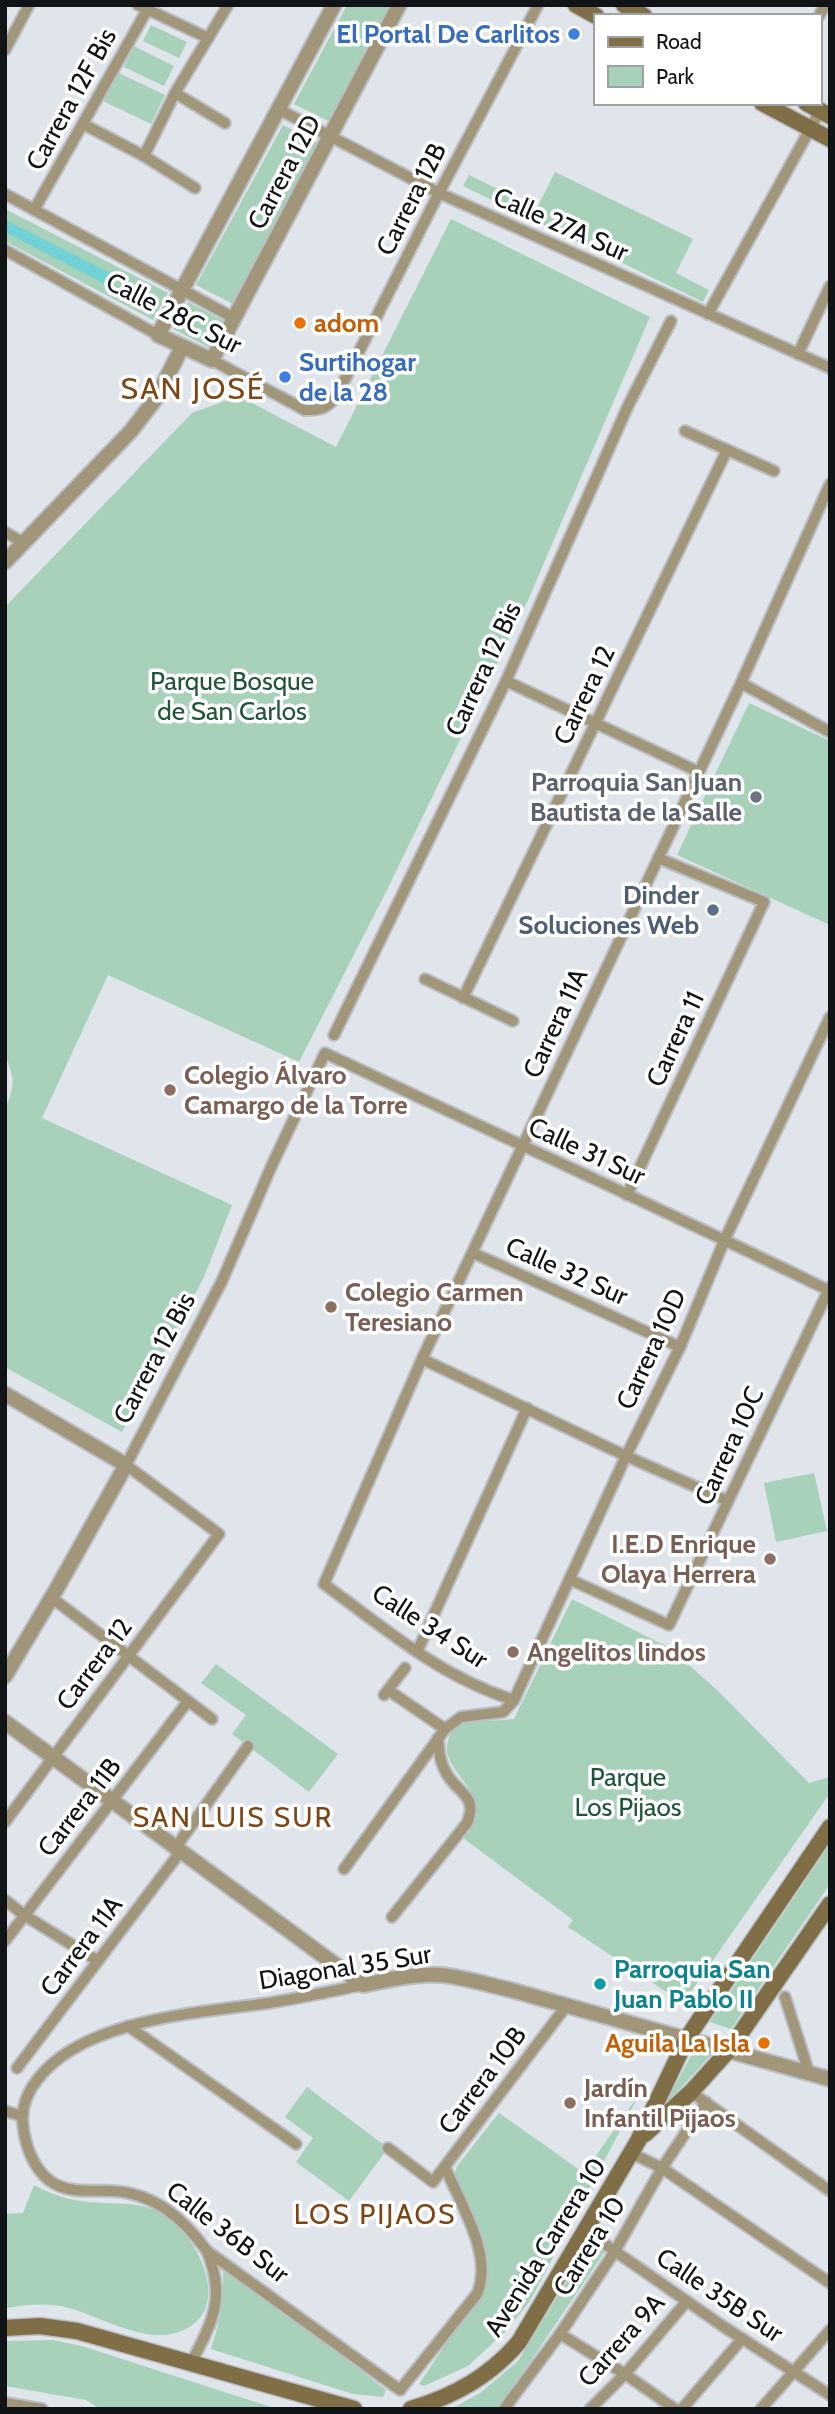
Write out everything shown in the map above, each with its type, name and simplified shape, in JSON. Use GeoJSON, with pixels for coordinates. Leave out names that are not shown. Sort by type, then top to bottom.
{"type":"FeatureCollection","features":[{"type":"Feature","properties":{"kind":"main road"},"geometry":{"type":"LineString","coordinates":[[576,5],[594,15]]}},
{"type":"Feature","properties":{"kind":"main road"},"geometry":{"type":"LineString","coordinates":[[624,5],[640,14]]}},
{"type":"Feature","properties":{"kind":"main road"},"geometry":{"type":"LineString","coordinates":[[766,105],[830,139]]}},
{"type":"Feature","properties":{"kind":"main road","name":"Avenida Carrera 10"},"geometry":{"type":"LineString","coordinates":[[411,2409],[461,2391],[484,2377],[505,2359],[531,2325],[634,2147],[687,2038],[830,1827]]}},
{"type":"Feature","properties":{"kind":"main road","name":"Avenida Carrera 10"},"geometry":{"type":"LineString","coordinates":[[634,2147],[691,2092],[729,2050],[830,1904]]}},
{"type":"Feature","properties":{"kind":"main road"},"geometry":{"type":"LineString","coordinates":[[5,2328],[40,2326],[68,2329],[354,2409]]}},
{"type":"Feature","properties":{"kind":"street"},"geometry":{"type":"LineString","coordinates":[[5,50],[29,5]]}},
{"type":"Feature","properties":{"kind":"street"},"geometry":{"type":"LineString","coordinates":[[144,156],[175,93],[228,5]]}},
{"type":"Feature","properties":{"kind":"street","name":"Carrera 12D"},"geometry":{"type":"LineString","coordinates":[[158,335],[334,5]]}},
{"type":"Feature","properties":{"kind":"street","name":"Carrera 12D"},"geometry":{"type":"LineString","coordinates":[[212,360],[399,5]]}},
{"type":"Feature","properties":{"kind":"street","name":"Carrera 12B"},"geometry":{"type":"LineString","coordinates":[[322,410],[336,397],[538,5]]}},
{"type":"Feature","properties":{"kind":"street"},"geometry":{"type":"LineString","coordinates":[[142,8],[208,38]]}},
{"type":"Feature","properties":{"kind":"street","name":"Carrera 12F Bis"},"geometry":{"type":"LineString","coordinates":[[34,210],[83,124],[142,8]]}},
{"type":"Feature","properties":{"kind":"street"},"geometry":{"type":"LineString","coordinates":[[175,93],[225,123]]}},
{"type":"Feature","properties":{"kind":"street","name":"Calle 27A Sur"},"geometry":{"type":"LineString","coordinates":[[280,110],[439,193],[830,368]]}},
{"type":"Feature","properties":{"kind":"street"},"geometry":{"type":"LineString","coordinates":[[708,314],[818,110]]}},
{"type":"Feature","properties":{"kind":"street"},"geometry":{"type":"LineString","coordinates":[[83,124],[144,156],[195,188]]}},
{"type":"Feature","properties":{"kind":"street","name":"Calle 28C Sur"},"geometry":{"type":"LineString","coordinates":[[5,194],[234,318]]}},
{"type":"Feature","properties":{"kind":"street","name":"Calle 28C Sur"},"geometry":{"type":"LineString","coordinates":[[5,250],[158,335],[212,360],[305,410],[322,410]]}},
{"type":"Feature","properties":{"kind":"street"},"geometry":{"type":"LineString","coordinates":[[798,354],[830,286]]}},
{"type":"Feature","properties":{"kind":"street","name":"Carrera 12 Bis"},"geometry":{"type":"LineString","coordinates":[[334,1035],[506,681],[628,406],[671,321]]}},
{"type":"Feature","properties":{"kind":"street"},"geometry":{"type":"LineString","coordinates":[[5,562],[131,431],[157,397],[182,347]]}},
{"type":"Feature","properties":{"kind":"street"},"geometry":{"type":"LineString","coordinates":[[685,431],[774,471]]}},
{"type":"Feature","properties":{"kind":"street","name":"Carrera 12"},"geometry":{"type":"LineString","coordinates":[[463,998],[727,450]]}},
{"type":"Feature","properties":{"kind":"street","name":"Carrera 11A"},"geometry":{"type":"LineString","coordinates":[[324,1584],[422,1359],[741,683],[830,484]]}},
{"type":"Feature","properties":{"kind":"street"},"geometry":{"type":"LineString","coordinates":[[5,532],[24,543]]}},
{"type":"Feature","properties":{"kind":"street"},"geometry":{"type":"LineString","coordinates":[[506,681],[699,772]]}},
{"type":"Feature","properties":{"kind":"street"},"geometry":{"type":"LineString","coordinates":[[741,683],[830,732]]}},
{"type":"Feature","properties":{"kind":"street","name":"Carrera 11"},"geometry":{"type":"LineString","coordinates":[[627,1195],[764,902],[659,858]]}},
{"type":"Feature","properties":{"kind":"street"},"geometry":{"type":"LineString","coordinates":[[425,979],[513,1021]]}},
{"type":"Feature","properties":{"kind":"street","name":"Carrera 10D"},"geometry":{"type":"LineString","coordinates":[[514,1700],[830,1017]]}},
{"type":"Feature","properties":{"kind":"street","name":"Carrera 12 Bis"},"geometry":{"type":"LineString","coordinates":[[5,1676],[126,1465],[222,1281],[325,1053]]}},
{"type":"Feature","properties":{"kind":"street","name":"Calle 31 Sur"},"geometry":{"type":"LineString","coordinates":[[325,1053],[829,1289]]}},
{"type":"Feature","properties":{"kind":"street","name":"Calle 32 Sur"},"geometry":{"type":"LineString","coordinates":[[473,1253],[680,1346]]}},
{"type":"Feature","properties":{"kind":"street","name":"Carrera 10C"},"geometry":{"type":"LineString","coordinates":[[570,1580],[669,1625],[829,1289]]}},
{"type":"Feature","properties":{"kind":"street"},"geometry":{"type":"LineString","coordinates":[[422,1359],[626,1456],[728,1501]]}},
{"type":"Feature","properties":{"kind":"street"},"geometry":{"type":"LineString","coordinates":[[5,1394],[126,1465]]}},
{"type":"Feature","properties":{"kind":"street"},"geometry":{"type":"LineString","coordinates":[[417,1652],[527,1408]]}},
{"type":"Feature","properties":{"kind":"street","name":"Carrera 12"},"geometry":{"type":"LineString","coordinates":[[5,1822],[219,1534],[126,1465]]}},
{"type":"Feature","properties":{"kind":"street","name":"Calle 34 Sur"},"geometry":{"type":"LineString","coordinates":[[324,1584],[417,1652],[478,1688],[514,1700]]}},
{"type":"Feature","properties":{"kind":"street"},"geometry":{"type":"LineString","coordinates":[[52,1598],[212,1719]]}},
{"type":"Feature","properties":{"kind":"street"},"geometry":{"type":"LineString","coordinates":[[405,1668],[386,1693],[442,1733]]}},
{"type":"Feature","properties":{"kind":"street","name":"Carrera 11B"},"geometry":{"type":"LineString","coordinates":[[5,1941],[188,1700]]}},
{"type":"Feature","properties":{"kind":"street"},"geometry":{"type":"LineString","coordinates":[[344,1869],[442,1733],[461,1717],[503,1712],[514,1700]]}},
{"type":"Feature","properties":{"kind":"street"},"geometry":{"type":"LineString","coordinates":[[5,1722],[363,1985]]}},
{"type":"Feature","properties":{"kind":"street"},"geometry":{"type":"LineString","coordinates":[[392,1917],[470,1816],[469,1800],[449,1777],[442,1764],[442,1733]]}},
{"type":"Feature","properties":{"kind":"street","name":"Carrera 11A"},"geometry":{"type":"LineString","coordinates":[[17,2068],[98,1961],[248,1746]]}},
{"type":"Feature","properties":{"kind":"street"},"geometry":{"type":"LineString","coordinates":[[5,1900],[24,1915],[98,1961]]}},
{"type":"Feature","properties":{"kind":"street","name":"Diagonal 35 Sur"},"geometry":{"type":"LineString","coordinates":[[22,2116],[32,2087],[54,2062],[80,2045],[128,2026],[416,1976],[439,1975],[483,1983],[830,2079]]}},
{"type":"Feature","properties":{"kind":"street"},"geometry":{"type":"LineString","coordinates":[[785,1997],[809,2073]]}},
{"type":"Feature","properties":{"kind":"street","name":"Carrera 10B"},"geometry":{"type":"LineString","coordinates":[[388,2148],[433,2182],[567,2006]]}},
{"type":"Feature","properties":{"kind":"street"},"geometry":{"type":"LineString","coordinates":[[128,2026],[296,2144]]}},
{"type":"Feature","properties":{"kind":"street"},"geometry":{"type":"LineString","coordinates":[[691,2092],[830,2191]]}},
{"type":"Feature","properties":{"kind":"street","name":"Carrera 10"},"geometry":{"type":"LineString","coordinates":[[504,2409],[560,2333],[615,2251],[662,2168],[706,2102]]}},
{"type":"Feature","properties":{"kind":"street"},"geometry":{"type":"LineString","coordinates":[[5,2110],[22,2116]]}},
{"type":"Feature","properties":{"kind":"street","name":"Calle 36B Sur"},"geometry":{"type":"LineString","coordinates":[[22,2116],[23,2129],[36,2167],[53,2183],[80,2192],[112,2191],[146,2197],[160,2204],[191,2228],[207,2251],[400,2390],[477,2294],[482,2283],[483,2268],[477,2242],[445,2167]]}},
{"type":"Feature","properties":{"kind":"street"},"geometry":{"type":"LineString","coordinates":[[634,2147],[830,2283]]}},
{"type":"Feature","properties":{"kind":"street","name":"Calle 35B Sur"},"geometry":{"type":"LineString","coordinates":[[586,2231],[742,2339],[830,2395]]}},
{"type":"Feature","properties":{"kind":"street"},"geometry":{"type":"LineString","coordinates":[[191,2364],[208,2331],[218,2297],[214,2267],[207,2251]]}},
{"type":"Feature","properties":{"kind":"street","name":"Carrera 9A"},"geometry":{"type":"LineString","coordinates":[[590,2409],[625,2374],[687,2301]]}},
{"type":"Feature","properties":{"kind":"street"},"geometry":{"type":"LineString","coordinates":[[761,2409],[830,2330]]}},
{"type":"Feature","properties":{"kind":"street"},"geometry":{"type":"LineString","coordinates":[[560,2333],[676,2409]]}},
{"type":"Feature","properties":{"kind":"street"},"geometry":{"type":"LineString","coordinates":[[682,2409],[742,2339]]}},
{"type":"Feature","properties":{"kind":"street"},"geometry":{"type":"LineString","coordinates":[[5,2403],[42,2409]]}},
{"type":"Feature","properties":{"kind":"green space"},"geometry":{"type":"Polygon","coordinates":[[[347,5],[392,5],[330,122],[294,104],[347,5]]]}},
{"type":"Feature","properties":{"kind":"green space"},"geometry":{"type":"Polygon","coordinates":[[[151,25],[187,42],[179,58],[143,41],[151,25]]]}},
{"type":"Feature","properties":{"kind":"green space"},"geometry":{"type":"Polygon","coordinates":[[[134,46],[174,66],[164,86],[124,67],[134,46]]]}},
{"type":"Feature","properties":{"kind":"green space"},"geometry":{"type":"Polygon","coordinates":[[[117,72],[165,95],[151,124],[103,101],[117,72]]]}},
{"type":"Feature","properties":{"kind":"green space"},"geometry":{"type":"Polygon","coordinates":[[[283,125],[320,144],[233,304],[196,285],[283,125]]]}},
{"type":"Feature","properties":{"kind":"green space"},"geometry":{"type":"Polygon","coordinates":[[[555,172],[693,239],[676,273],[709,290],[703,302],[463,186],[469,175],[537,208],[555,172]]]}},
{"type":"Feature","properties":{"kind":"green space"},"geometry":{"type":"Polygon","coordinates":[[[5,209],[168,293],[153,320],[5,241],[5,209]]]}},
{"type":"Feature","properties":{"kind":"green space","name":"Parque Bosque de San Carlos"},"geometry":{"type":"Polygon","coordinates":[[[451,219],[650,317],[528,600],[386,892],[299,1062],[108,975],[42,1118],[232,1205],[204,1277],[122,1432],[5,1367],[5,1108],[12,1080],[5,1053],[5,607],[192,413],[239,396],[336,447],[451,219]]]}},
{"type":"Feature","properties":{"kind":"green space"},"geometry":{"type":"Polygon","coordinates":[[[188,302],[224,321],[210,348],[173,329],[188,302]]]}},
{"type":"Feature","properties":{"kind":"green space"},"geometry":{"type":"Polygon","coordinates":[[[749,703],[830,741],[830,925],[677,855],[749,703]]]}},
{"type":"Feature","properties":{"kind":"green space"},"geometry":{"type":"Polygon","coordinates":[[[814,1473],[827,1531],[776,1542],[764,1483],[814,1473]]]}},
{"type":"Feature","properties":{"kind":"green space","name":"Parque Los Pijaos"},"geometry":{"type":"Polygon","coordinates":[[[572,1599],[670,1648],[718,1691],[809,1783],[830,1777],[830,1793],[683,2003],[568,1927],[573,1920],[463,1838],[475,1822],[477,1810],[470,1790],[447,1753],[447,1743],[452,1732],[465,1723],[514,1719],[572,1599]]]}},
{"type":"Feature","properties":{"kind":"green space"},"geometry":{"type":"Polygon","coordinates":[[[216,1664],[338,1754],[309,1792],[232,1734],[246,1715],[201,1683],[216,1664]]]}},
{"type":"Feature","properties":{"kind":"green space"},"geometry":{"type":"Polygon","coordinates":[[[830,1844],[830,1884],[731,2029],[710,2022],[830,1844]]]}},
{"type":"Feature","properties":{"kind":"green space"},"geometry":{"type":"Polygon","coordinates":[[[694,2050],[711,2055],[664,2106],[694,2050]]]}},
{"type":"Feature","properties":{"kind":"green space"},"geometry":{"type":"Polygon","coordinates":[[[307,2087],[388,2148],[349,2201],[296,2162],[313,2138],[285,2117],[307,2087]]]}},
{"type":"Feature","properties":{"kind":"green space"},"geometry":{"type":"Polygon","coordinates":[[[640,2093],[530,2301],[506,2331],[468,2366],[424,2386],[419,2384],[487,2282],[488,2259],[455,2173],[457,2166],[499,2113],[584,2173],[640,2093]]]}},
{"type":"Feature","properties":{"kind":"green space"},"geometry":{"type":"Polygon","coordinates":[[[34,2185],[68,2198],[130,2204],[149,2208],[167,2217],[180,2229],[202,2262],[208,2298],[203,2313],[191,2326],[171,2334],[159,2335],[133,2331],[61,2306],[5,2308],[5,2214],[23,2213],[34,2185]]]}},
{"type":"Feature","properties":{"kind":"green space"},"geometry":{"type":"Polygon","coordinates":[[[592,2240],[608,2247],[498,2409],[451,2409],[480,2393],[518,2361],[592,2240]]]}},
{"type":"Feature","properties":{"kind":"green space"},"geometry":{"type":"Polygon","coordinates":[[[223,2264],[386,2390],[383,2397],[353,2394],[211,2349],[221,2307],[223,2264]]]}},
{"type":"Feature","properties":{"kind":"green space"},"geometry":{"type":"Polygon","coordinates":[[[54,2340],[82,2346],[274,2408],[100,2409],[86,2400],[5,2386],[5,2341],[54,2340]]]}},
{"type":"Feature","properties":{"kind":"water"},"geometry":{"type":"Polygon","coordinates":[[[5,220],[118,277],[113,288],[5,232],[5,220]]]}},
{"type":"Feature","properties":{"kind":"place","name":"El Portal De Carlitos"},"geometry":{"type":"Point","coordinates":[574,34]}},
{"type":"Feature","properties":{"kind":"place","name":"adom"},"geometry":{"type":"Point","coordinates":[300,323]}},
{"type":"Feature","properties":{"kind":"place","name":"Surtihogar de la 28"},"geometry":{"type":"Point","coordinates":[285,377]}},
{"type":"Feature","properties":{"kind":"place","name":"Parroquia San Juan Bautista de la Salle"},"geometry":{"type":"Point","coordinates":[756,797]}},
{"type":"Feature","properties":{"kind":"place","name":"Dinder Soluciones Web"},"geometry":{"type":"Point","coordinates":[713,910]}},
{"type":"Feature","properties":{"kind":"place","name":"Colegio Álvaro Camargo de la Torre"},"geometry":{"type":"Point","coordinates":[170,1090]}},
{"type":"Feature","properties":{"kind":"place","name":"Colegio Carmen Teresiano"},"geometry":{"type":"Point","coordinates":[331,1307]}},
{"type":"Feature","properties":{"kind":"place","name":"I.E.D Enrique Olaya Herrera"},"geometry":{"type":"Point","coordinates":[770,1559]}},
{"type":"Feature","properties":{"kind":"place","name":"Angelitos lindos"},"geometry":{"type":"Point","coordinates":[513,1652]}},
{"type":"Feature","properties":{"kind":"place","name":"Parroquia San Juan Pablo II"},"geometry":{"type":"Point","coordinates":[600,1984]}},
{"type":"Feature","properties":{"kind":"place","name":"Aguila La Isla"},"geometry":{"type":"Point","coordinates":[764,2043]}},
{"type":"Feature","properties":{"kind":"place","name":"Jardín Infantil Pijaos"},"geometry":{"type":"Point","coordinates":[570,2103]}},
{"type":"Feature","properties":{"kind":"district","name":"SAN JOSÉ"},"geometry":{"type":"Point","coordinates":[193,389]}},
{"type":"Feature","properties":{"kind":"district","name":"SAN LUIS SUR"},"geometry":{"type":"Point","coordinates":[233,1817]}},
{"type":"Feature","properties":{"kind":"district","name":"LOS PIJAOS"},"geometry":{"type":"Point","coordinates":[375,2214]}}]}
